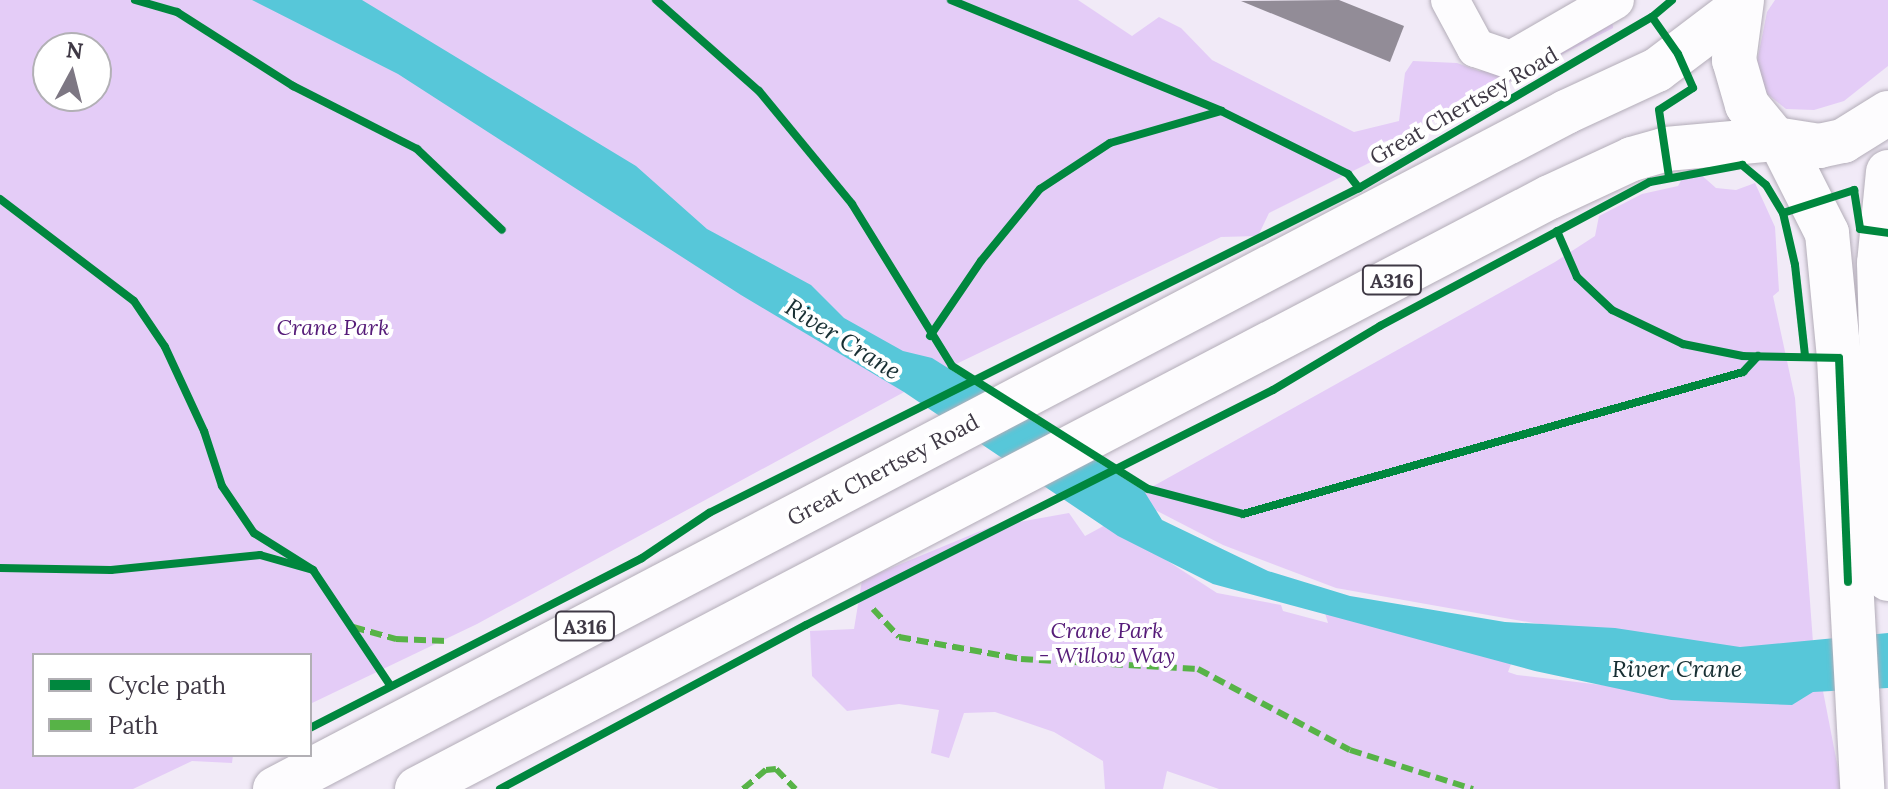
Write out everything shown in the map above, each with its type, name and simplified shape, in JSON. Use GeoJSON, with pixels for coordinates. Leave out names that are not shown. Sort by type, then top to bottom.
{"type":"FeatureCollection","features":[{"type":"Feature","properties":{"kind":"main road","name":"A316"},"geometry":{"type":"LineString","coordinates":[[1741,4],[1734,60],[1747,105],[1778,142]]}},
{"type":"Feature","properties":{"kind":"main road","name":"Great Chertsey Road"},"geometry":{"type":"LineString","coordinates":[[275,789],[1566,112],[1657,70],[1741,4]]}},
{"type":"Feature","properties":{"kind":"main road","name":"A316"},"geometry":{"type":"LineString","coordinates":[[417,789],[1632,159],[1692,144],[1843,141],[1888,113]]}},
{"type":"Feature","properties":{"kind":"main road"},"geometry":{"type":"LineString","coordinates":[[1778,142],[1827,233],[1839,358],[1868,581]]}},
{"type":"Feature","properties":{"kind":"main road"},"geometry":{"type":"LineString","coordinates":[[1862,789],[1868,581],[1884,411],[1879,263],[1888,172]]}},
{"type":"Feature","properties":{"kind":"street"},"geometry":{"type":"LineString","coordinates":[[1450,0],[1476,48],[1511,60],[1615,0]]}},
{"type":"Feature","properties":{"kind":"green space","name":"Crane Park"},"geometry":{"type":"Polygon","coordinates":[[[0,0],[1078,0],[1132,36],[1159,17],[1181,28],[1212,60],[1354,132],[1399,121],[1405,73],[1413,61],[1457,63],[1479,71],[1504,65],[1612,12],[1613,28],[1402,137],[1379,143],[1393,151],[1269,213],[1258,236],[1221,237],[952,366],[477,624],[312,703],[312,653],[32,653],[32,757],[233,757],[232,763],[192,761],[133,789],[0,789],[0,0]]]}},
{"type":"Feature","properties":{"kind":"green space"},"geometry":{"type":"Polygon","coordinates":[[[1775,0],[1888,0],[1888,66],[1844,101],[1814,110],[1786,109],[1765,92],[1756,67],[1767,12],[1775,0]]]}},
{"type":"Feature","properties":{"kind":"green space"},"geometry":{"type":"Polygon","coordinates":[[[1690,165],[1716,188],[1736,190],[1755,183],[1775,227],[1779,291],[1773,296],[1795,398],[1814,656],[1562,628],[1336,588],[1223,545],[1132,498],[1555,262],[1595,236],[1599,216],[1642,194],[1678,186],[1690,165]]]}},
{"type":"Feature","properties":{"kind":"green space","name":"Crane Park - Willow Way"},"geometry":{"type":"Polygon","coordinates":[[[1069,513],[1085,536],[1109,523],[1217,593],[1281,605],[1283,611],[1328,623],[1325,613],[1519,643],[1508,672],[1517,675],[1711,698],[1823,691],[1842,789],[1219,789],[1167,771],[1163,789],[1105,789],[1103,761],[1054,732],[995,712],[964,713],[949,758],[931,753],[939,710],[899,704],[847,711],[812,676],[810,631],[854,629],[862,580],[990,527],[1069,513]]]}},
{"type":"Feature","properties":{"kind":"water","name":"River Crane"},"geometry":{"type":"Polygon","coordinates":[[[252,0],[362,0],[636,166],[707,229],[811,285],[844,318],[903,351],[932,358],[1144,491],[1162,520],[1268,571],[1350,596],[1505,622],[1615,628],[1740,647],[1888,633],[1888,688],[1813,692],[1792,705],[1671,700],[1535,671],[1213,584],[1118,536],[904,392],[741,295],[398,74],[252,0]]]}},
{"type":"Feature","properties":{"kind":"building"},"geometry":{"type":"Polygon","coordinates":[[[1339,0],[1404,26],[1390,62],[1241,1],[1339,0]]]}},
{"type":"Feature","properties":{"kind":"marked path"},"geometry":{"type":"LineString","coordinates":[[873,609],[899,637],[1021,659],[1198,669],[1350,750],[1473,789]]}},
{"type":"Feature","properties":{"kind":"marked path"},"geometry":{"type":"LineString","coordinates":[[353,627],[396,639],[447,641]]}},
{"type":"Feature","properties":{"kind":"marked path"},"geometry":{"type":"LineString","coordinates":[[743,789],[766,770],[776,769],[795,789]]}},
{"type":"Feature","properties":{"kind":"cycle path"},"geometry":{"type":"LineString","coordinates":[[135,0],[177,12],[293,86],[417,149],[502,230]]}},
{"type":"Feature","properties":{"kind":"cycle path"},"geometry":{"type":"LineString","coordinates":[[656,0],[759,91],[852,204],[952,366],[1148,489],[1243,514],[1743,372],[1758,356]]}},
{"type":"Feature","properties":{"kind":"cycle path"},"geometry":{"type":"LineString","coordinates":[[951,0],[1221,111],[1348,174],[1359,188]]}},
{"type":"Feature","properties":{"kind":"cycle path"},"geometry":{"type":"LineString","coordinates":[[312,727],[642,558],[709,513],[1359,188],[1652,17],[1672,0]]}},
{"type":"Feature","properties":{"kind":"cycle path"},"geometry":{"type":"LineString","coordinates":[[1652,17],[1678,54],[1693,88],[1659,110],[1669,177]]}},
{"type":"Feature","properties":{"kind":"cycle path"},"geometry":{"type":"LineString","coordinates":[[930,336],[981,261],[1040,189],[1110,143],[1221,111]]}},
{"type":"Feature","properties":{"kind":"cycle path"},"geometry":{"type":"LineString","coordinates":[[500,789],[806,625],[1273,390],[1380,326],[1650,182],[1742,165],[1766,185],[1783,213],[1795,265],[1805,356]]}},
{"type":"Feature","properties":{"kind":"cycle path"},"geometry":{"type":"LineString","coordinates":[[1783,213],[1854,190],[1860,229],[1888,233]]}},
{"type":"Feature","properties":{"kind":"cycle path"},"geometry":{"type":"LineString","coordinates":[[0,199],[134,301],[165,347],[204,431],[222,486],[254,533],[313,570]]}},
{"type":"Feature","properties":{"kind":"cycle path"},"geometry":{"type":"LineString","coordinates":[[1557,231],[1577,277],[1612,310],[1683,344],[1743,356],[1839,358],[1848,582]]}},
{"type":"Feature","properties":{"kind":"cycle path"},"geometry":{"type":"LineString","coordinates":[[0,568],[111,570],[260,555],[313,570],[390,685]]}}]}
